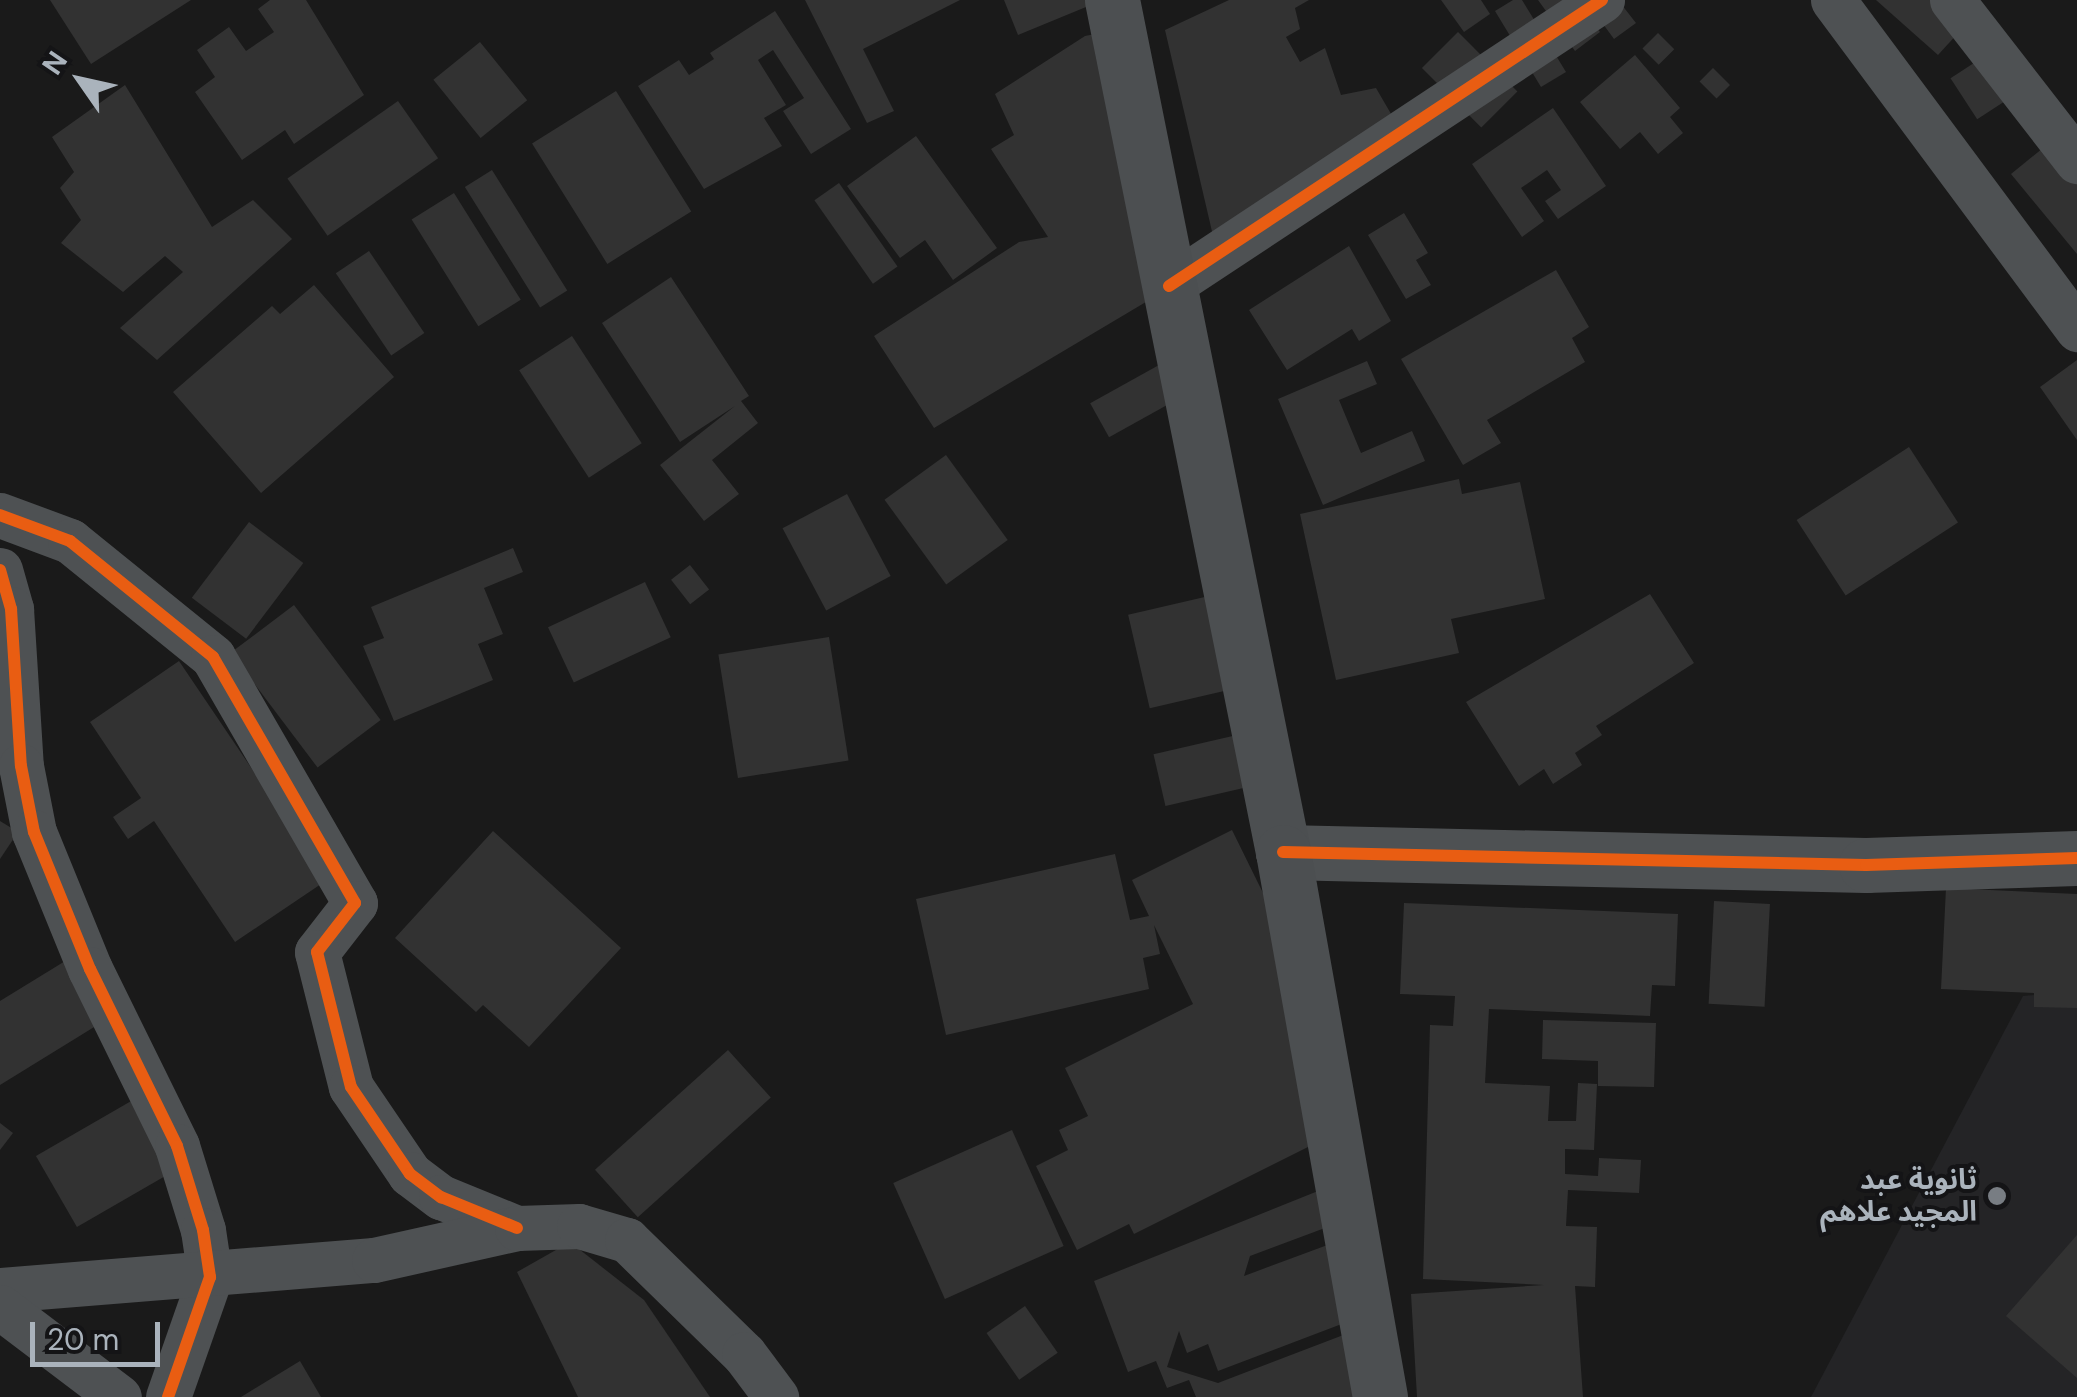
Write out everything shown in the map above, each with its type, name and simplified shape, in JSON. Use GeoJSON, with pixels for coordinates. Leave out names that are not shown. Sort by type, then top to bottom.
{"type":"FeatureCollection","features":[{"type":"Feature","properties":{"kind":"main road"},"geometry":{"type":"LineString","coordinates":[[1112,0],[1283,852],[1380,1397]]}},
{"type":"Feature","properties":{"kind":"street"},"geometry":{"type":"LineString","coordinates":[[1169,286],[1602,0]]}},
{"type":"Feature","properties":{"kind":"street"},"geometry":{"type":"LineString","coordinates":[[1832,0],[2077,328]]}},
{"type":"Feature","properties":{"kind":"street"},"geometry":{"type":"LineString","coordinates":[[1952,0],[2077,161]]}},
{"type":"Feature","properties":{"kind":"street"},"geometry":{"type":"LineString","coordinates":[[0,514],[70,541],[212,658],[354,903],[317,952],[351,1087],[410,1174],[442,1197],[517,1228]]}},
{"type":"Feature","properties":{"kind":"street"},"geometry":{"type":"LineString","coordinates":[[0,570],[11,609],[21,766],[34,832],[90,969],[177,1146],[204,1230],[210,1278],[168,1397]]}},
{"type":"Feature","properties":{"kind":"street"},"geometry":{"type":"LineString","coordinates":[[1283,852],[1866,866],[2077,858]]}},
{"type":"Feature","properties":{"kind":"street"},"geometry":{"type":"LineString","coordinates":[[0,1290],[210,1278],[374,1260],[517,1228],[615,1232],[744,1354],[776,1397]]}},
{"type":"Feature","properties":{"kind":"street"},"geometry":{"type":"LineString","coordinates":[[0,1307],[119,1397]]}},
{"type":"Feature","properties":{"kind":"shaded area","name":"ثانوية عبد المجيد علاهم"},"geometry":{"type":"Polygon","coordinates":[[[2077,991],[2077,1397],[1811,1397],[2023,996],[2077,991]]]}},
{"type":"Feature","properties":{"kind":"building"},"geometry":{"type":"Polygon","coordinates":[[[50,0],[191,0],[91,64],[50,0]]]}},
{"type":"Feature","properties":{"kind":"building"},"geometry":{"type":"Polygon","coordinates":[[[270,0],[306,0],[364,95],[294,144],[285,130],[242,160],[195,92],[215,77],[197,50],[229,27],[246,51],[274,32],[258,9],[270,0]]]}},
{"type":"Feature","properties":{"kind":"building"},"geometry":{"type":"Polygon","coordinates":[[[805,0],[960,0],[863,49],[894,111],[867,123],[805,0]]]}},
{"type":"Feature","properties":{"kind":"building"},"geometry":{"type":"Polygon","coordinates":[[[1004,0],[1103,0],[1018,35],[1004,0]]]}},
{"type":"Feature","properties":{"kind":"building"},"geometry":{"type":"Polygon","coordinates":[[[1229,0],[1309,0],[1295,8],[1300,29],[1286,37],[1300,62],[1325,48],[1341,95],[1376,88],[1394,119],[1214,240],[1165,30],[1229,0]]]}},
{"type":"Feature","properties":{"kind":"building"},"geometry":{"type":"Polygon","coordinates":[[[1441,0],[1481,0],[1490,14],[1464,32],[1441,0]]]}},
{"type":"Feature","properties":{"kind":"building"},"geometry":{"type":"Polygon","coordinates":[[[1513,0],[1522,0],[1566,72],[1541,87],[1495,11],[1513,0]]]}},
{"type":"Feature","properties":{"kind":"building"},"geometry":{"type":"Polygon","coordinates":[[[1538,0],[1618,0],[1636,23],[1614,39],[1592,9],[1587,14],[1600,32],[1575,51],[1538,0]]]}},
{"type":"Feature","properties":{"kind":"building"},"geometry":{"type":"Polygon","coordinates":[[[1876,0],[1970,0],[1980,9],[1938,55],[1876,0]]]}},
{"type":"Feature","properties":{"kind":"building"},"geometry":{"type":"Polygon","coordinates":[[[775,11],[851,129],[811,154],[783,111],[804,98],[773,50],[758,60],[786,105],[764,118],[782,146],[704,189],[638,86],[679,60],[689,75],[714,59],[710,53],[775,11]]]}},
{"type":"Feature","properties":{"kind":"building"},"geometry":{"type":"Polygon","coordinates":[[[1110,31],[1161,293],[934,428],[874,336],[1019,242],[1048,237],[991,149],[1014,135],[995,94],[1085,36],[1110,31]]]}},
{"type":"Feature","properties":{"kind":"building"},"geometry":{"type":"Polygon","coordinates":[[[1458,32],[1517,91],[1481,127],[1422,68],[1458,32]]]}},
{"type":"Feature","properties":{"kind":"building"},"geometry":{"type":"Polygon","coordinates":[[[1658,33],[1674,49],[1659,65],[1642,49],[1658,33]]]}},
{"type":"Feature","properties":{"kind":"building"},"geometry":{"type":"Polygon","coordinates":[[[480,42],[527,100],[481,138],[433,80],[480,42]]]}},
{"type":"Feature","properties":{"kind":"building"},"geometry":{"type":"Polygon","coordinates":[[[2000,46],[2027,87],[1977,119],[1951,78],[2000,46]]]}},
{"type":"Feature","properties":{"kind":"building"},"geometry":{"type":"Polygon","coordinates":[[[1635,55],[1680,108],[1670,117],[1683,133],[1658,154],[1640,132],[1620,149],[1580,102],[1635,55]]]}},
{"type":"Feature","properties":{"kind":"building"},"geometry":{"type":"Polygon","coordinates":[[[1713,68],[1730,85],[1717,98],[1700,81],[1713,68]]]}},
{"type":"Feature","properties":{"kind":"building"},"geometry":{"type":"Polygon","coordinates":[[[125,85],[212,227],[253,200],[292,239],[157,360],[120,328],[183,272],[165,256],[123,292],[61,243],[81,220],[60,188],[74,172],[52,137],[125,85]]]}},
{"type":"Feature","properties":{"kind":"building"},"geometry":{"type":"Polygon","coordinates":[[[616,91],[691,211],[607,264],[532,143],[616,91]]]}},
{"type":"Feature","properties":{"kind":"building"},"geometry":{"type":"Polygon","coordinates":[[[398,101],[438,158],[328,236],[287,178],[398,101]]]}},
{"type":"Feature","properties":{"kind":"building"},"geometry":{"type":"Polygon","coordinates":[[[1553,108],[1606,186],[1558,219],[1545,201],[1561,190],[1547,170],[1521,188],[1544,221],[1522,237],[1472,164],[1553,108]]]}},
{"type":"Feature","properties":{"kind":"building"},"geometry":{"type":"Polygon","coordinates":[[[2065,130],[2077,144],[2077,254],[2011,174],[2065,130]]]}},
{"type":"Feature","properties":{"kind":"building"},"geometry":{"type":"Polygon","coordinates":[[[916,136],[997,248],[953,280],[925,240],[900,258],[847,186],[916,136]]]}},
{"type":"Feature","properties":{"kind":"building"},"geometry":{"type":"Polygon","coordinates":[[[492,170],[567,290],[540,307],[465,187],[492,170]]]}},
{"type":"Feature","properties":{"kind":"building"},"geometry":{"type":"Polygon","coordinates":[[[839,183],[898,267],[873,284],[814,200],[839,183]]]}},
{"type":"Feature","properties":{"kind":"building"},"geometry":{"type":"Polygon","coordinates":[[[454,193],[521,300],[478,326],[412,219],[454,193]]]}},
{"type":"Feature","properties":{"kind":"building"},"geometry":{"type":"Polygon","coordinates":[[[1404,213],[1428,253],[1416,260],[1431,285],[1406,299],[1368,235],[1404,213]]]}},
{"type":"Feature","properties":{"kind":"building"},"geometry":{"type":"Polygon","coordinates":[[[1349,246],[1391,321],[1359,341],[1352,329],[1287,370],[1249,310],[1349,246]]]}},
{"type":"Feature","properties":{"kind":"building"},"geometry":{"type":"Polygon","coordinates":[[[369,251],[424,333],[391,355],[336,273],[369,251]]]}},
{"type":"Feature","properties":{"kind":"building"},"geometry":{"type":"Polygon","coordinates":[[[1556,270],[1589,327],[1572,338],[1585,362],[1487,420],[1501,443],[1463,465],[1401,359],[1556,270]]]}},
{"type":"Feature","properties":{"kind":"building"},"geometry":{"type":"Polygon","coordinates":[[[671,277],[749,396],[741,401],[758,423],[712,460],[739,494],[704,521],[660,465],[735,406],[680,442],[602,323],[671,277]]]}},
{"type":"Feature","properties":{"kind":"building"},"geometry":{"type":"Polygon","coordinates":[[[314,285],[394,377],[261,493],[173,392],[272,306],[280,314],[314,285]]]}},
{"type":"Feature","properties":{"kind":"building"},"geometry":{"type":"Polygon","coordinates":[[[572,336],[642,443],[589,478],[519,370],[572,336]]]}},
{"type":"Feature","properties":{"kind":"building"},"geometry":{"type":"Polygon","coordinates":[[[1168,360],[1187,394],[1109,437],[1090,403],[1168,360]]]}},
{"type":"Feature","properties":{"kind":"building"},"geometry":{"type":"Polygon","coordinates":[[[2077,360],[2077,440],[2040,387],[2077,360]]]}},
{"type":"Feature","properties":{"kind":"building"},"geometry":{"type":"Polygon","coordinates":[[[1367,361],[1377,384],[1339,400],[1361,453],[1412,431],[1425,461],[1323,505],[1278,399],[1367,361]]]}},
{"type":"Feature","properties":{"kind":"building"},"geometry":{"type":"Polygon","coordinates":[[[1909,447],[1958,522],[1846,595],[1797,520],[1909,447]]]}},
{"type":"Feature","properties":{"kind":"building"},"geometry":{"type":"Polygon","coordinates":[[[946,455],[1008,540],[946,585],[885,500],[946,455]]]}},
{"type":"Feature","properties":{"kind":"building"},"geometry":{"type":"Polygon","coordinates":[[[1459,479],[1462,494],[1520,482],[1545,599],[1451,619],[1459,653],[1336,680],[1300,514],[1459,479]]]}},
{"type":"Feature","properties":{"kind":"building"},"geometry":{"type":"Polygon","coordinates":[[[847,494],[891,576],[826,610],[783,528],[847,494]]]}},
{"type":"Feature","properties":{"kind":"building"},"geometry":{"type":"Polygon","coordinates":[[[249,522],[303,563],[246,639],[192,598],[249,522]]]}},
{"type":"Feature","properties":{"kind":"building"},"geometry":{"type":"Polygon","coordinates":[[[513,548],[523,572],[484,588],[503,634],[478,644],[493,680],[394,721],[363,646],[384,638],[371,607],[513,548]]]}},
{"type":"Feature","properties":{"kind":"building"},"geometry":{"type":"Polygon","coordinates":[[[690,565],[709,589],[690,604],[671,580],[690,565]]]}},
{"type":"Feature","properties":{"kind":"building"},"geometry":{"type":"Polygon","coordinates":[[[645,582],[671,637],[574,683],[548,627],[645,582]]]}},
{"type":"Feature","properties":{"kind":"building"},"geometry":{"type":"Polygon","coordinates":[[[1650,594],[1694,663],[1596,726],[1602,735],[1575,753],[1582,765],[1553,784],[1544,769],[1519,786],[1466,702],[1650,594]]]}},
{"type":"Feature","properties":{"kind":"building"},"geometry":{"type":"Polygon","coordinates":[[[1209,596],[1231,690],[1150,708],[1128,615],[1209,596]]]}},
{"type":"Feature","properties":{"kind":"building"},"geometry":{"type":"Polygon","coordinates":[[[294,605],[381,720],[318,768],[231,653],[294,605]]]}},
{"type":"Feature","properties":{"kind":"building"},"geometry":{"type":"Polygon","coordinates":[[[829,637],[849,760],[738,778],[718,655],[829,637]]]}},
{"type":"Feature","properties":{"kind":"building"},"geometry":{"type":"Polygon","coordinates":[[[179,661],[327,880],[235,942],[154,821],[128,839],[113,817],[141,798],[90,722],[179,661]]]}},
{"type":"Feature","properties":{"kind":"building"},"geometry":{"type":"Polygon","coordinates":[[[1250,732],[1262,784],[1165,806],[1154,754],[1250,732]]]}},
{"type":"Feature","properties":{"kind":"building"},"geometry":{"type":"Polygon","coordinates":[[[0,821],[18,832],[0,859],[0,821]]]}},
{"type":"Feature","properties":{"kind":"building"},"geometry":{"type":"Polygon","coordinates":[[[1232,830],[1323,1015],[1340,1131],[1134,1234],[1129,1224],[1077,1250],[1036,1166],[1068,1150],[1059,1130],[1088,1116],[1065,1068],[1193,1004],[1154,925],[1160,954],[1143,958],[1149,989],[946,1035],[916,899],[1115,854],[1130,920],[1149,916],[1132,880],[1232,830]]]}},
{"type":"Feature","properties":{"kind":"building"},"geometry":{"type":"Polygon","coordinates":[[[493,831],[621,948],[529,1047],[483,1005],[476,1012],[395,938],[493,831]]]}},
{"type":"Feature","properties":{"kind":"building"},"geometry":{"type":"Polygon","coordinates":[[[1946,888],[2077,894],[2077,1008],[2034,1007],[2034,993],[1941,989],[1946,888]]]}},
{"type":"Feature","properties":{"kind":"building"},"geometry":{"type":"Polygon","coordinates":[[[1714,901],[1770,904],[1765,1007],[1709,1004],[1714,901]]]}},
{"type":"Feature","properties":{"kind":"building"},"geometry":{"type":"Polygon","coordinates":[[[1404,903],[1678,914],[1675,986],[1652,985],[1650,1016],[1489,1009],[1485,1083],[1550,1086],[1548,1121],[1576,1121],[1578,1083],[1597,1084],[1594,1150],[1565,1149],[1565,1174],[1598,1176],[1599,1158],[1641,1160],[1639,1193],[1568,1190],[1566,1226],[1597,1227],[1595,1287],[1575,1286],[1583,1397],[1417,1397],[1411,1294],[1544,1285],[1423,1279],[1430,1025],[1453,1026],[1455,996],[1400,994],[1404,903]]]}},
{"type":"Feature","properties":{"kind":"building"},"geometry":{"type":"Polygon","coordinates":[[[75,955],[112,1016],[0,1085],[0,1001],[75,955]]]}},
{"type":"Feature","properties":{"kind":"building"},"geometry":{"type":"Polygon","coordinates":[[[1543,1020],[1656,1023],[1654,1087],[1598,1086],[1598,1061],[1542,1059],[1543,1020]]]}},
{"type":"Feature","properties":{"kind":"building"},"geometry":{"type":"Polygon","coordinates":[[[728,1050],[771,1098],[638,1217],[595,1170],[728,1050]]]}},
{"type":"Feature","properties":{"kind":"building"},"geometry":{"type":"Polygon","coordinates":[[[152,1089],[193,1160],[77,1227],[36,1156],[152,1089]]]}},
{"type":"Feature","properties":{"kind":"building"},"geometry":{"type":"Polygon","coordinates":[[[0,1123],[13,1133],[0,1150],[0,1123]]]}},
{"type":"Feature","properties":{"kind":"building"},"geometry":{"type":"Polygon","coordinates":[[[1012,1130],[1064,1246],[945,1299],[893,1183],[1012,1130]]]}},
{"type":"Feature","properties":{"kind":"building"},"geometry":{"type":"Polygon","coordinates":[[[1328,1187],[1341,1222],[1250,1256],[1244,1276],[1341,1240],[1368,1314],[1218,1371],[1208,1344],[1187,1353],[1179,1331],[1167,1367],[1218,1383],[1346,1334],[1370,1397],[1196,1397],[1189,1380],[1167,1388],[1156,1361],[1128,1372],[1094,1281],[1328,1187]]]}},
{"type":"Feature","properties":{"kind":"building"},"geometry":{"type":"Polygon","coordinates":[[[2077,1235],[2077,1378],[2006,1316],[2077,1235]]]}},
{"type":"Feature","properties":{"kind":"building"},"geometry":{"type":"Polygon","coordinates":[[[570,1242],[644,1300],[710,1397],[578,1397],[517,1272],[570,1242]]]}},
{"type":"Feature","properties":{"kind":"building"},"geometry":{"type":"Polygon","coordinates":[[[1025,1306],[1058,1353],[1019,1380],[986,1333],[1025,1306]]]}},
{"type":"Feature","properties":{"kind":"building"},"geometry":{"type":"Polygon","coordinates":[[[300,1361],[321,1397],[241,1397],[300,1361]]]}},
{"type":"Feature","properties":{"kind":"cycle path"},"geometry":{"type":"LineString","coordinates":[[1169,286],[1602,0]]}},
{"type":"Feature","properties":{"kind":"cycle path"},"geometry":{"type":"LineString","coordinates":[[0,515],[70,541],[213,657],[355,903],[317,952],[351,1087],[410,1174],[441,1197],[517,1228]]}},
{"type":"Feature","properties":{"kind":"cycle path"},"geometry":{"type":"LineString","coordinates":[[0,570],[11,609],[21,766],[34,832],[90,969],[177,1146],[203,1230],[210,1277],[168,1397]]}},
{"type":"Feature","properties":{"kind":"cycle path"},"geometry":{"type":"LineString","coordinates":[[1283,852],[1866,865],[2077,858]]}},
{"type":"Feature","properties":{"kind":"place","name":"ثانوية عبد المجيد علاهم"},"geometry":{"type":"Point","coordinates":[1997,1196]}}]}
